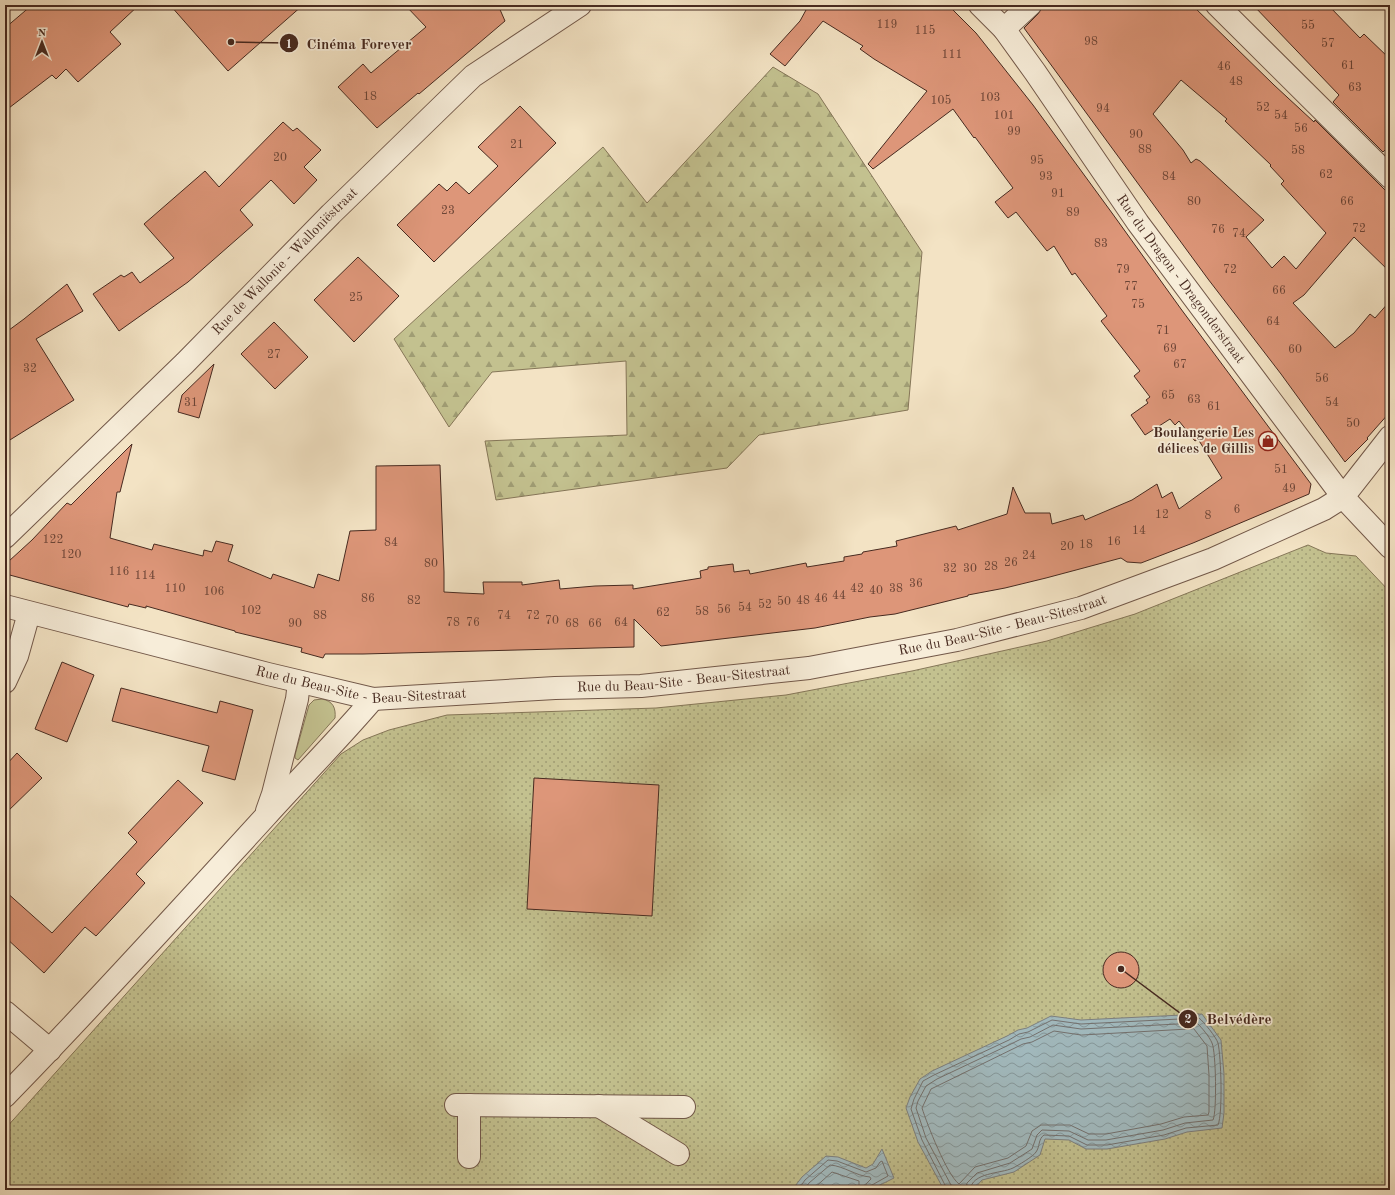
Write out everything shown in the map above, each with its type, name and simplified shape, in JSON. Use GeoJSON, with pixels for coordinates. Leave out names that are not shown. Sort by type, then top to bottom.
{"type":"FeatureCollection","features":[{"type":"Feature","properties":{"kind":"street","name":"Rue de Wallonie - Walloniëstraat"},"geometry":{"type":"LineString","coordinates":[[5,536],[185,363],[331,214],[473,76],[580,5]]}},
{"type":"Feature","properties":{"kind":"street","name":"Rue du Dragon - Dragonderstraat"},"geometry":{"type":"LineString","coordinates":[[980,5],[1004,29],[1036,72],[1138,223],[1343,497],[1390,547]]}},
{"type":"Feature","properties":{"kind":"street"},"geometry":{"type":"LineString","coordinates":[[1004,29],[1030,5]]}},
{"type":"Feature","properties":{"kind":"street"},"geometry":{"type":"LineString","coordinates":[[1217,5],[1390,177]]}},
{"type":"Feature","properties":{"kind":"street","name":"Rue du Beau-Site - Beau-Sitestraat"},"geometry":{"type":"LineString","coordinates":[[5,606],[299,682],[373,699],[555,688],[642,686],[809,668],[957,640],[1080,608],[1213,559],[1324,509],[1343,497],[1390,437]]}},
{"type":"Feature","properties":{"kind":"street"},"geometry":{"type":"LineString","coordinates":[[5,682],[17,656],[29,613]]}},
{"type":"Feature","properties":{"kind":"street"},"geometry":{"type":"LineString","coordinates":[[266,816],[297,699],[299,682]]}},
{"type":"Feature","properties":{"kind":"street"},"geometry":{"type":"LineString","coordinates":[[5,1096],[50,1050],[347,730],[373,699]]}},
{"type":"Feature","properties":{"kind":"street"},"geometry":{"type":"LineString","coordinates":[[5,1012],[50,1050]]}},
{"type":"Feature","properties":{"kind":"street"},"geometry":{"type":"LineString","coordinates":[[469,1157],[463,1105],[684,1107]]}},
{"type":"Feature","properties":{"kind":"street"},"geometry":{"type":"LineString","coordinates":[[599,1106],[678,1154]]}},
{"type":"Feature","properties":{"kind":"green space"},"geometry":{"type":"Polygon","coordinates":[[[773,67],[818,94],[922,252],[908,410],[759,435],[727,468],[496,500],[485,441],[627,435],[626,361],[492,372],[449,427],[394,339],[603,147],[647,203],[773,67]]]}},
{"type":"Feature","properties":{"kind":"green space"},"geometry":{"type":"Polygon","coordinates":[[[1308,545],[1326,553],[1356,556],[1390,592],[1390,1190],[5,1190],[5,1129],[341,754],[363,740],[389,730],[447,715],[656,708],[786,695],[912,671],[1047,641],[1135,614],[1308,545]]]}},
{"type":"Feature","properties":{"kind":"green space"},"geometry":{"type":"Polygon","coordinates":[[[322,699],[331,703],[335,711],[335,718],[298,760],[295,758],[295,755],[309,705],[314,700],[322,699]]]}},
{"type":"Feature","properties":{"kind":"water"},"geometry":{"type":"Polygon","coordinates":[[[1202,1014],[1221,1040],[1224,1074],[1224,1113],[1222,1128],[1187,1132],[1165,1139],[1107,1149],[1086,1149],[1069,1140],[1045,1139],[1040,1155],[1014,1172],[982,1180],[973,1190],[944,1190],[918,1142],[906,1108],[920,1079],[932,1071],[1051,1016],[1081,1020],[1202,1014]]]}},
{"type":"Feature","properties":{"kind":"water"},"geometry":{"type":"Polygon","coordinates":[[[882,1149],[894,1178],[870,1190],[792,1190],[802,1177],[826,1156],[838,1157],[866,1168],[873,1164],[882,1149]]]}},
{"type":"Feature","properties":{"kind":"building"},"geometry":{"type":"Polygon","coordinates":[[[32,5],[139,5],[110,32],[121,44],[78,82],[66,69],[56,79],[52,75],[5,111],[5,28],[32,5]]]}},
{"type":"Feature","properties":{"kind":"building"},"geometry":{"type":"Polygon","coordinates":[[[170,5],[303,5],[228,71],[170,5]]]}},
{"type":"Feature","properties":{"kind":"building"},"geometry":{"type":"Polygon","coordinates":[[[405,5],[498,5],[505,21],[377,128],[338,87],[363,64],[371,73],[426,27],[405,5]]]}},
{"type":"Feature","properties":{"kind":"building"},"geometry":{"type":"Polygon","coordinates":[[[798,5],[948,5],[976,33],[1033,105],[1181,309],[1311,484],[1309,494],[1193,543],[1141,563],[1127,562],[1121,558],[1046,578],[968,595],[895,614],[870,617],[815,628],[661,646],[634,619],[634,647],[325,654],[323,658],[301,652],[302,648],[235,632],[146,606],[146,608],[129,604],[128,607],[6,574],[9,561],[32,540],[67,503],[71,505],[132,444],[120,492],[117,492],[110,538],[152,550],[154,544],[203,556],[204,550],[212,552],[216,541],[233,545],[228,561],[271,579],[273,574],[314,588],[318,574],[339,581],[350,531],[376,530],[376,466],[440,465],[444,592],[484,594],[483,582],[522,582],[522,585],[559,580],[560,589],[633,585],[633,589],[701,578],[700,571],[708,569],[708,567],[733,564],[734,572],[749,570],[750,574],[806,563],[807,567],[844,561],[844,557],[897,546],[896,541],[956,526],[958,530],[1007,514],[1013,487],[1025,513],[1050,513],[1052,524],[1083,515],[1085,520],[1132,500],[1157,484],[1162,498],[1172,492],[1179,509],[1222,478],[1198,439],[1195,441],[1179,421],[1175,425],[1170,419],[1145,435],[1131,415],[1148,403],[1146,400],[1150,397],[1134,376],[1140,371],[1101,321],[1107,316],[1075,273],[1072,275],[1054,246],[1047,251],[1016,212],[1008,218],[995,202],[1013,188],[953,109],[873,169],[868,164],[927,91],[874,59],[860,49],[863,46],[823,21],[785,66],[770,54],[800,21],[806,10],[798,5]]]}},
{"type":"Feature","properties":{"kind":"building"},"geometry":{"type":"Polygon","coordinates":[[[1044,5],[1192,5],[1274,85],[1314,122],[1315,120],[1390,195],[1390,272],[1354,237],[1304,295],[1293,303],[1335,348],[1354,333],[1370,314],[1375,318],[1390,301],[1390,412],[1367,438],[1368,439],[1345,462],[1281,374],[1208,279],[1024,28],[1038,14],[1044,5]],[[1181,80],[1153,114],[1183,150],[1191,163],[1196,159],[1200,161],[1264,220],[1246,237],[1272,268],[1284,256],[1296,269],[1326,233],[1281,184],[1284,181],[1270,166],[1271,165],[1225,121],[1227,119],[1181,80]]]}},
{"type":"Feature","properties":{"kind":"building"},"geometry":{"type":"Polygon","coordinates":[[[1253,5],[1328,5],[1360,38],[1364,34],[1390,59],[1390,145],[1383,152],[1333,102],[1339,95],[1253,5]]]}},
{"type":"Feature","properties":{"kind":"building"},"geometry":{"type":"Polygon","coordinates":[[[520,106],[556,143],[434,262],[397,225],[439,184],[447,191],[456,182],[469,194],[498,166],[478,147],[520,106]]]}},
{"type":"Feature","properties":{"kind":"building"},"geometry":{"type":"Polygon","coordinates":[[[283,122],[293,131],[297,128],[321,150],[304,167],[317,180],[294,204],[271,180],[240,210],[253,225],[188,282],[119,331],[93,294],[121,275],[124,277],[132,272],[140,283],[174,258],[144,224],[205,171],[219,187],[283,122]]]}},
{"type":"Feature","properties":{"kind":"building"},"geometry":{"type":"Polygon","coordinates":[[[358,257],[399,296],[354,342],[314,300],[358,257]]]}},
{"type":"Feature","properties":{"kind":"building"},"geometry":{"type":"Polygon","coordinates":[[[67,284],[83,311],[36,339],[74,400],[5,443],[5,333],[67,284]]]}},
{"type":"Feature","properties":{"kind":"building"},"geometry":{"type":"Polygon","coordinates":[[[274,322],[308,357],[275,389],[241,354],[274,322]]]}},
{"type":"Feature","properties":{"kind":"building"},"geometry":{"type":"Polygon","coordinates":[[[214,364],[199,418],[178,412],[182,395],[214,364]]]}},
{"type":"Feature","properties":{"kind":"building"},"geometry":{"type":"Polygon","coordinates":[[[62,662],[94,675],[67,742],[35,729],[62,662]]]}},
{"type":"Feature","properties":{"kind":"building"},"geometry":{"type":"Polygon","coordinates":[[[121,688],[217,713],[220,701],[253,710],[235,780],[202,771],[209,746],[112,721],[121,688]]]}},
{"type":"Feature","properties":{"kind":"building"},"geometry":{"type":"Polygon","coordinates":[[[17,753],[42,778],[5,814],[5,766],[17,753]]]}},
{"type":"Feature","properties":{"kind":"building"},"geometry":{"type":"Polygon","coordinates":[[[534,778],[659,785],[652,916],[527,909],[534,778]]]}},
{"type":"Feature","properties":{"kind":"building"},"geometry":{"type":"Polygon","coordinates":[[[178,780],[203,803],[136,874],[145,883],[125,905],[96,936],[85,927],[44,973],[5,937],[5,891],[52,933],[137,842],[128,833],[178,780]]]}},
{"type":"Feature","properties":{"kind":"building"},"geometry":{"type":"Polygon","coordinates":[[[1121,952],[1131,955],[1136,960],[1139,970],[1136,980],[1131,985],[1121,988],[1111,985],[1106,980],[1103,970],[1106,960],[1111,955],[1121,952]]]}},
{"type":"Feature","properties":{"kind":"place","name":"Cinéma Forever"},"geometry":{"type":"Point","coordinates":[231,42]}},
{"type":"Feature","properties":{"kind":"place","name":"Boulangerie Les délices de Gillis"},"geometry":{"type":"Point","coordinates":[1268,441]}},
{"type":"Feature","properties":{"kind":"place","name":"Belvédère"},"geometry":{"type":"Point","coordinates":[1121,969]}}]}
